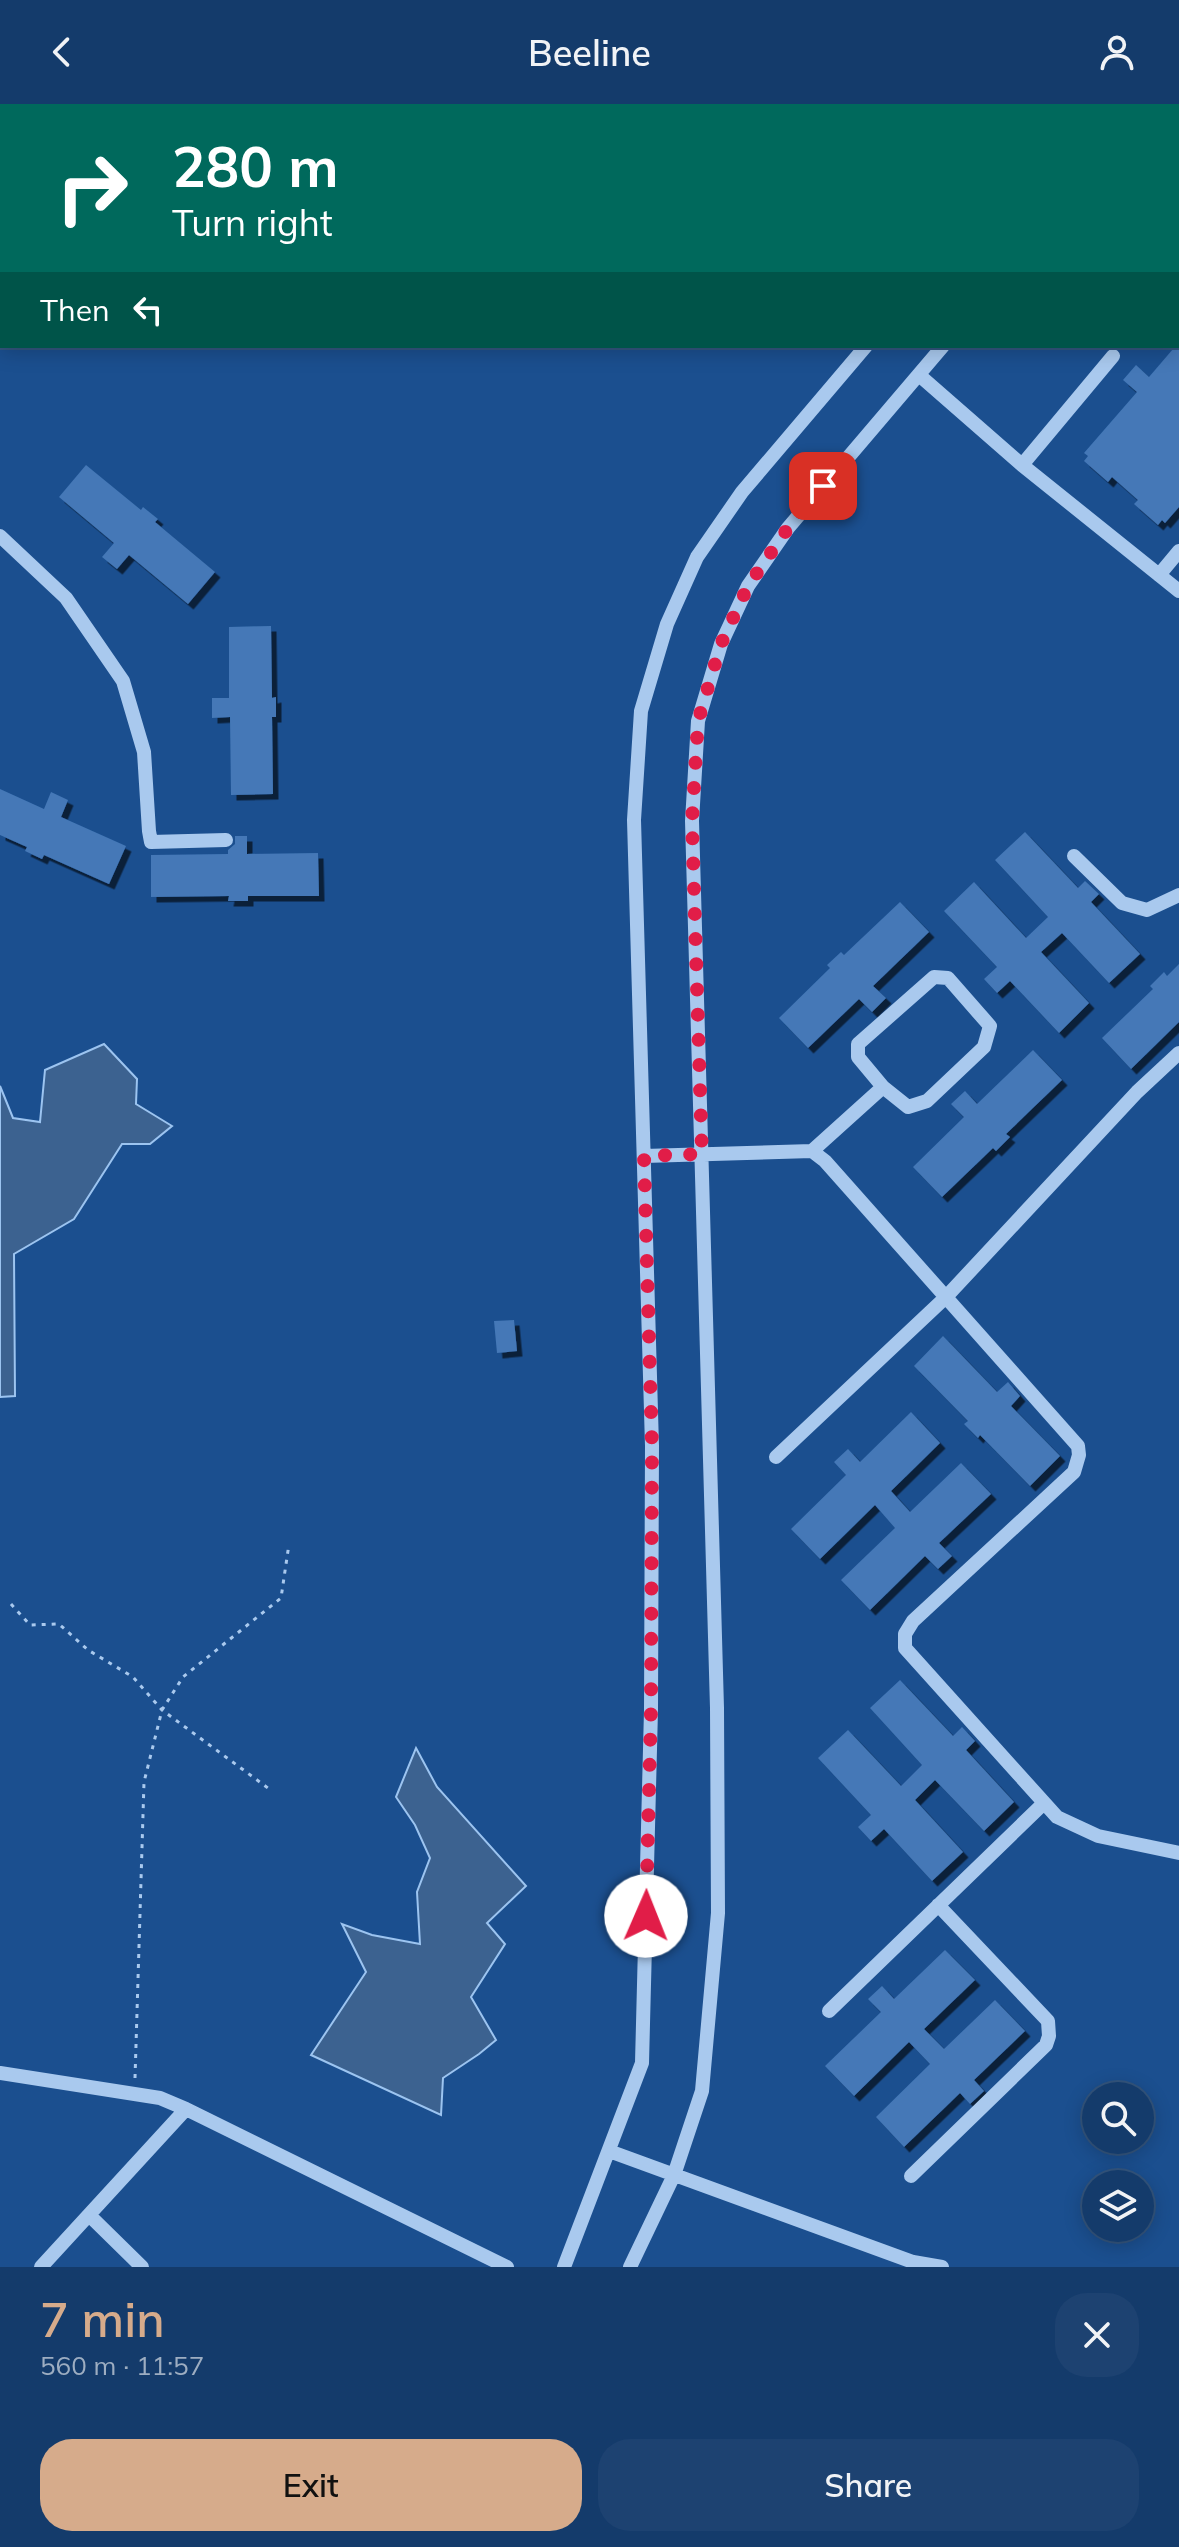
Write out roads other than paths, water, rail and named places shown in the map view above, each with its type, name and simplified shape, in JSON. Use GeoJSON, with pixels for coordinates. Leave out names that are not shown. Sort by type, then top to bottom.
{"type":"FeatureCollection","features":[{"type":"Feature","properties":{"kind":"street"},"geometry":{"type":"LineString","coordinates":[[564,2267],[642,2063],[651,1710],[652,1446],[634,820],[641,711],[667,624],[697,557],[742,492],[864,348]]}},
{"type":"Feature","properties":{"kind":"street"},"geometry":{"type":"LineString","coordinates":[[630,2267],[674,2175],[702,2091],[718,1913],[717,1708],[692,821],[698,721],[721,644],[748,586],[788,528],[939,348]]}},
{"type":"Feature","properties":{"kind":"street"},"geometry":{"type":"LineString","coordinates":[[1022,465],[1113,356]]}},
{"type":"Feature","properties":{"kind":"street"},"geometry":{"type":"LineString","coordinates":[[919,375],[1022,465],[1179,591]]}},
{"type":"Feature","properties":{"kind":"street"},"geometry":{"type":"LineString","coordinates":[[0,536],[66,598],[123,681],[144,752],[151,842],[226,840]]}},
{"type":"Feature","properties":{"kind":"street"},"geometry":{"type":"LineString","coordinates":[[1159,575],[1179,551]]}},
{"type":"Feature","properties":{"kind":"street"},"geometry":{"type":"LineString","coordinates":[[1074,856],[1122,903],[1147,910],[1179,895]]}},
{"type":"Feature","properties":{"kind":"street"},"geometry":{"type":"LineString","coordinates":[[934,977],[948,978],[990,1026],[984,1047],[927,1101],[908,1107],[883,1087],[858,1057],[858,1044],[934,977]]}},
{"type":"Feature","properties":{"kind":"street"},"geometry":{"type":"LineString","coordinates":[[776,1457],[946,1297],[1137,1092],[1179,1053]]}},
{"type":"Feature","properties":{"kind":"street"},"geometry":{"type":"LineString","coordinates":[[812,1151],[883,1087]]}},
{"type":"Feature","properties":{"kind":"street"},"geometry":{"type":"LineString","coordinates":[[644,1156],[812,1151],[825,1161],[1078,1446],[1074,1472],[913,1621],[905,1634],[905,1648],[1057,1817],[1098,1836],[1179,1853]]}},
{"type":"Feature","properties":{"kind":"street"},"geometry":{"type":"LineString","coordinates":[[829,2011],[1044,1803]]}},
{"type":"Feature","properties":{"kind":"street"},"geometry":{"type":"LineString","coordinates":[[911,2176],[1046,2045],[1049,2036],[1048,2021],[938,1905]]}},
{"type":"Feature","properties":{"kind":"street"},"geometry":{"type":"LineString","coordinates":[[0,2073],[160,2098],[507,2267]]}},
{"type":"Feature","properties":{"kind":"street"},"geometry":{"type":"LineString","coordinates":[[41,2267],[186,2109]]}},
{"type":"Feature","properties":{"kind":"street"},"geometry":{"type":"LineString","coordinates":[[609,2151],[913,2262],[942,2267]]}},
{"type":"Feature","properties":{"kind":"street"},"geometry":{"type":"LineString","coordinates":[[89,2215],[142,2267]]}},
{"type":"Feature","properties":{"kind":"water"},"geometry":{"type":"Polygon","coordinates":[[[104,1044],[137,1079],[136,1104],[172,1126],[150,1144],[122,1144],[74,1219],[14,1254],[15,1396],[0,1397],[0,1086],[13,1118],[40,1122],[45,1070],[104,1044]]]}},
{"type":"Feature","properties":{"kind":"water"},"geometry":{"type":"Polygon","coordinates":[[[416,1748],[437,1787],[526,1886],[487,1923],[505,1944],[471,1997],[496,2040],[443,2078],[441,2115],[311,2055],[366,1972],[342,1924],[372,1935],[420,1944],[417,1892],[430,1858],[415,1825],[396,1797],[416,1748]]]}}]}
